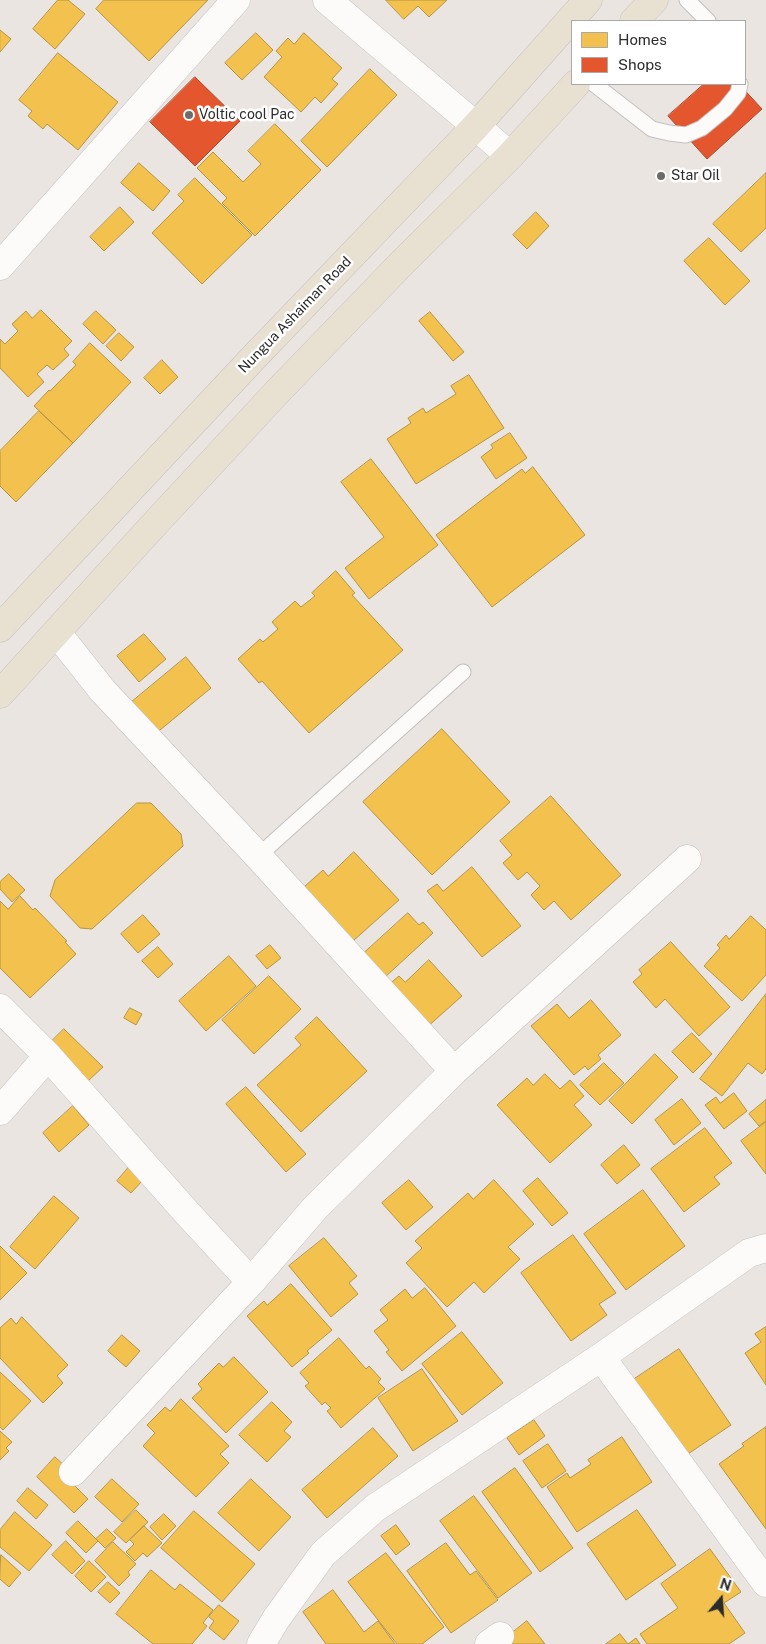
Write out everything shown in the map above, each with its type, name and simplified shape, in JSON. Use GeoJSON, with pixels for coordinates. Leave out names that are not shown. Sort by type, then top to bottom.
{"type":"FeatureCollection","features":[{"type":"Feature","properties":{"kind":"main road","name":"Nungua Ashaiman Road"},"geometry":{"type":"LineString","coordinates":[[0,628],[271,340],[476,126],[588,0]]}},
{"type":"Feature","properties":{"kind":"main road"},"geometry":{"type":"LineString","coordinates":[[635,20],[654,0]]}},
{"type":"Feature","properties":{"kind":"main road"},"geometry":{"type":"LineString","coordinates":[[0,694],[287,382],[402,263],[510,156],[575,85]]}},
{"type":"Feature","properties":{"kind":"street"},"geometry":{"type":"LineString","coordinates":[[0,266],[236,0]]}},
{"type":"Feature","properties":{"kind":"street"},"geometry":{"type":"LineString","coordinates":[[327,0],[510,156]]}},
{"type":"Feature","properties":{"kind":"street"},"geometry":{"type":"LineString","coordinates":[[57,633],[102,690],[258,856],[454,1072]]}},
{"type":"Feature","properties":{"kind":"street"},"geometry":{"type":"LineString","coordinates":[[73,1472],[251,1282],[315,1208],[454,1072],[687,859]]}},
{"type":"Feature","properties":{"kind":"street"},"geometry":{"type":"LineString","coordinates":[[0,1008],[48,1056],[251,1282]]}},
{"type":"Feature","properties":{"kind":"street"},"geometry":{"type":"LineString","coordinates":[[0,1112],[48,1056]]}},
{"type":"Feature","properties":{"kind":"street"},"geometry":{"type":"LineString","coordinates":[[260,1644],[323,1554],[375,1508],[601,1357],[748,1253],[766,1248]]}},
{"type":"Feature","properties":{"kind":"street"},"geometry":{"type":"LineString","coordinates":[[601,1357],[766,1583]]}},
{"type":"Feature","properties":{"kind":"lane"},"geometry":{"type":"LineString","coordinates":[[687,0],[707,20]]}},
{"type":"Feature","properties":{"kind":"lane"},"geometry":{"type":"LineString","coordinates":[[595,85],[652,129],[686,135],[702,128],[726,109],[738,93],[740,85]]}},
{"type":"Feature","properties":{"kind":"lane"},"geometry":{"type":"LineString","coordinates":[[258,856],[463,672]]}},
{"type":"Feature","properties":{"kind":"building: Homes"},"geometry":{"type":"Polygon","coordinates":[[[58,0],[68,0],[85,14],[55,49],[33,29],[58,0]]]}},
{"type":"Feature","properties":{"kind":"building: Homes"},"geometry":{"type":"Polygon","coordinates":[[[104,0],[208,0],[149,61],[96,9],[104,0]]]}},
{"type":"Feature","properties":{"kind":"building: Homes"},"geometry":{"type":"Polygon","coordinates":[[[386,0],[447,0],[429,17],[418,6],[404,19],[386,0]]]}},
{"type":"Feature","properties":{"kind":"building: Homes"},"geometry":{"type":"Polygon","coordinates":[[[0,30],[11,39],[0,52],[0,30]]]}},
{"type":"Feature","properties":{"kind":"building: Homes"},"geometry":{"type":"Polygon","coordinates":[[[256,33],[273,50],[242,80],[225,63],[256,33]]]}},
{"type":"Feature","properties":{"kind":"building: Homes"},"geometry":{"type":"Polygon","coordinates":[[[304,33],[342,68],[332,79],[338,84],[321,103],[315,97],[301,112],[264,77],[282,57],[276,51],[288,38],[294,44],[304,33]]]}},
{"type":"Feature","properties":{"kind":"building: Homes"},"geometry":{"type":"Polygon","coordinates":[[[58,53],[118,102],[78,150],[47,124],[43,129],[28,116],[32,111],[19,100],[58,53]]]}},
{"type":"Feature","properties":{"kind":"building: Homes"},"geometry":{"type":"Polygon","coordinates":[[[370,69],[397,95],[327,167],[301,141],[370,69]]]}},
{"type":"Feature","properties":{"kind":"building: Homes"},"geometry":{"type":"Polygon","coordinates":[[[275,124],[321,170],[255,236],[222,203],[227,198],[197,168],[213,152],[243,182],[261,164],[248,151],[275,124]]]}},
{"type":"Feature","properties":{"kind":"building: Homes"},"geometry":{"type":"Polygon","coordinates":[[[139,163],[170,191],[153,211],[121,183],[139,163]]]}},
{"type":"Feature","properties":{"kind":"building: Homes"},"geometry":{"type":"Polygon","coordinates":[[[766,173],[766,228],[741,252],[713,224],[766,173]]]}},
{"type":"Feature","properties":{"kind":"building: Homes"},"geometry":{"type":"Polygon","coordinates":[[[195,178],[252,235],[202,284],[152,233],[184,201],[178,195],[195,178]]]}},
{"type":"Feature","properties":{"kind":"building: Homes"},"geometry":{"type":"Polygon","coordinates":[[[120,207],[134,222],[104,251],[90,237],[120,207]]]}},
{"type":"Feature","properties":{"kind":"building: Homes"},"geometry":{"type":"Polygon","coordinates":[[[536,212],[549,226],[527,249],[513,235],[536,212]]]}},
{"type":"Feature","properties":{"kind":"building: Homes"},"geometry":{"type":"Polygon","coordinates":[[[709,238],[750,281],[725,305],[684,261],[709,238]]]}},
{"type":"Feature","properties":{"kind":"building: Homes"},"geometry":{"type":"Polygon","coordinates":[[[41,310],[72,341],[64,349],[69,355],[53,370],[47,365],[37,374],[44,382],[28,397],[0,368],[0,339],[5,344],[18,331],[12,324],[26,311],[32,318],[41,310]]]}},
{"type":"Feature","properties":{"kind":"building: Homes"},"geometry":{"type":"Polygon","coordinates":[[[96,311],[116,330],[103,344],[83,324],[96,311]]]}},
{"type":"Feature","properties":{"kind":"building: Homes"},"geometry":{"type":"Polygon","coordinates":[[[430,312],[464,352],[453,361],[419,321],[430,312]]]}},
{"type":"Feature","properties":{"kind":"building: Homes"},"geometry":{"type":"Polygon","coordinates":[[[119,333],[134,347],[121,361],[106,346],[119,333]]]}},
{"type":"Feature","properties":{"kind":"building: Homes"},"geometry":{"type":"Polygon","coordinates":[[[90,343],[131,382],[73,443],[34,406],[76,365],[73,362],[90,343]]]}},
{"type":"Feature","properties":{"kind":"building: Homes"},"geometry":{"type":"Polygon","coordinates":[[[162,360],[178,377],[160,394],[144,378],[162,360]]]}},
{"type":"Feature","properties":{"kind":"building: Homes"},"geometry":{"type":"Polygon","coordinates":[[[469,375],[504,428],[416,484],[387,439],[411,423],[408,418],[423,408],[426,413],[456,394],[451,386],[469,375]]]}},
{"type":"Feature","properties":{"kind":"building: Homes"},"geometry":{"type":"Polygon","coordinates":[[[39,411],[73,443],[16,502],[0,486],[0,451],[39,411]]]}},
{"type":"Feature","properties":{"kind":"building: Homes"},"geometry":{"type":"Polygon","coordinates":[[[510,433],[527,458],[496,479],[481,457],[493,448],[491,445],[510,433]]]}},
{"type":"Feature","properties":{"kind":"building: Homes"},"geometry":{"type":"Polygon","coordinates":[[[371,459],[438,545],[369,599],[345,568],[384,537],[341,482],[371,459]]]}},
{"type":"Feature","properties":{"kind":"building: Homes"},"geometry":{"type":"Polygon","coordinates":[[[533,467],[585,535],[492,607],[436,535],[522,469],[525,473],[533,467]]]}},
{"type":"Feature","properties":{"kind":"building: Homes"},"geometry":{"type":"Polygon","coordinates":[[[336,571],[355,593],[352,595],[403,650],[309,733],[262,681],[259,683],[238,659],[260,639],[263,642],[278,629],[272,622],[295,601],[301,607],[315,596],[312,593],[336,571]]]}},
{"type":"Feature","properties":{"kind":"building: Homes"},"geometry":{"type":"Polygon","coordinates":[[[144,634],[166,659],[139,682],[117,656],[144,634]]]}},
{"type":"Feature","properties":{"kind":"building: Homes"},"geometry":{"type":"Polygon","coordinates":[[[186,657],[211,688],[154,735],[128,705],[186,657]]]}},
{"type":"Feature","properties":{"kind":"building: Homes"},"geometry":{"type":"Polygon","coordinates":[[[442,729],[510,802],[432,875],[363,802],[442,729]]]}},
{"type":"Feature","properties":{"kind":"building: Homes"},"geometry":{"type":"Polygon","coordinates":[[[551,796],[621,875],[571,920],[554,901],[544,910],[531,895],[540,886],[527,872],[518,880],[503,863],[512,855],[500,841],[551,796]]]}},
{"type":"Feature","properties":{"kind":"building: Homes"},"geometry":{"type":"Polygon","coordinates":[[[137,803],[151,803],[181,834],[183,846],[92,929],[80,928],[50,896],[55,880],[137,803]]]}},
{"type":"Feature","properties":{"kind":"building: Homes"},"geometry":{"type":"Polygon","coordinates":[[[354,852],[399,900],[353,941],[304,887],[323,870],[328,876],[354,852]]]}},
{"type":"Feature","properties":{"kind":"building: Homes"},"geometry":{"type":"Polygon","coordinates":[[[472,867],[521,926],[482,957],[427,891],[437,884],[443,891],[472,867]]]}},
{"type":"Feature","properties":{"kind":"building: Homes"},"geometry":{"type":"Polygon","coordinates":[[[9,874],[25,890],[12,902],[0,889],[0,882],[9,874]]]}},
{"type":"Feature","properties":{"kind":"building: Homes"},"geometry":{"type":"Polygon","coordinates":[[[20,896],[33,910],[35,908],[67,941],[65,942],[76,954],[30,998],[0,968],[0,901],[8,909],[20,896]]]}},
{"type":"Feature","properties":{"kind":"building: Homes"},"geometry":{"type":"Polygon","coordinates":[[[408,913],[419,925],[423,922],[433,933],[384,978],[363,954],[408,913]]]}},
{"type":"Feature","properties":{"kind":"building: Homes"},"geometry":{"type":"Polygon","coordinates":[[[143,915],[160,934],[138,953],[121,934],[143,915]]]}},
{"type":"Feature","properties":{"kind":"building: Homes"},"geometry":{"type":"Polygon","coordinates":[[[751,916],[766,930],[766,975],[742,1001],[704,966],[720,948],[717,945],[726,935],[729,939],[751,916]]]}},
{"type":"Feature","properties":{"kind":"building: Homes"},"geometry":{"type":"Polygon","coordinates":[[[671,942],[730,1007],[699,1036],[665,999],[656,1008],[633,982],[642,974],[639,970],[671,942]]]}},
{"type":"Feature","properties":{"kind":"building: Homes"},"geometry":{"type":"Polygon","coordinates":[[[270,945],[281,958],[267,969],[256,956],[270,945]]]}},
{"type":"Feature","properties":{"kind":"building: Homes"},"geometry":{"type":"Polygon","coordinates":[[[158,947],[173,964],[158,978],[142,961],[158,947]]]}},
{"type":"Feature","properties":{"kind":"building: Homes"},"geometry":{"type":"Polygon","coordinates":[[[229,956],[256,986],[206,1031],[179,1001],[229,956]]]}},
{"type":"Feature","properties":{"kind":"building: Homes"},"geometry":{"type":"Polygon","coordinates":[[[429,960],[462,996],[426,1028],[387,986],[399,976],[405,982],[429,960]]]}},
{"type":"Feature","properties":{"kind":"building: Homes"},"geometry":{"type":"Polygon","coordinates":[[[269,976],[301,1009],[254,1054],[222,1020],[269,976]]]}},
{"type":"Feature","properties":{"kind":"building: Homes"},"geometry":{"type":"Polygon","coordinates":[[[766,994],[766,1069],[762,1074],[748,1063],[722,1096],[700,1079],[766,994]]]}},
{"type":"Feature","properties":{"kind":"building: Homes"},"geometry":{"type":"Polygon","coordinates":[[[591,1000],[621,1035],[598,1055],[601,1059],[588,1070],[585,1066],[574,1075],[531,1026],[557,1004],[569,1018],[591,1000]]]}},
{"type":"Feature","properties":{"kind":"building: Homes"},"geometry":{"type":"Polygon","coordinates":[[[130,1008],[142,1014],[136,1025],[124,1018],[130,1008]]]}},
{"type":"Feature","properties":{"kind":"building: Homes"},"geometry":{"type":"Polygon","coordinates":[[[317,1017],[367,1071],[301,1132],[257,1085],[301,1045],[295,1038],[317,1017]]]}},
{"type":"Feature","properties":{"kind":"building: Homes"},"geometry":{"type":"Polygon","coordinates":[[[64,1029],[103,1067],[88,1081],[50,1043],[64,1029]]]}},
{"type":"Feature","properties":{"kind":"building: Homes"},"geometry":{"type":"Polygon","coordinates":[[[692,1033],[712,1054],[693,1073],[672,1052],[692,1033]]]}},
{"type":"Feature","properties":{"kind":"building: Homes"},"geometry":{"type":"Polygon","coordinates":[[[655,1054],[678,1077],[632,1124],[609,1101],[655,1054]]]}},
{"type":"Feature","properties":{"kind":"building: Homes"},"geometry":{"type":"Polygon","coordinates":[[[604,1063],[624,1083],[600,1105],[580,1085],[604,1063]]]}},
{"type":"Feature","properties":{"kind":"building: Homes"},"geometry":{"type":"Polygon","coordinates":[[[545,1074],[560,1089],[570,1080],[584,1096],[574,1105],[592,1125],[550,1163],[497,1105],[527,1078],[533,1085],[545,1074]]]}},
{"type":"Feature","properties":{"kind":"building: Homes"},"geometry":{"type":"Polygon","coordinates":[[[246,1087],[306,1154],[286,1172],[226,1104],[246,1087]]]}},
{"type":"Feature","properties":{"kind":"building: Homes"},"geometry":{"type":"Polygon","coordinates":[[[734,1093],[747,1111],[724,1129],[705,1105],[716,1097],[720,1103],[734,1093]]]}},
{"type":"Feature","properties":{"kind":"building: Homes"},"geometry":{"type":"Polygon","coordinates":[[[682,1099],[701,1123],[674,1145],[655,1120],[682,1099]]]}},
{"type":"Feature","properties":{"kind":"building: Homes"},"geometry":{"type":"Polygon","coordinates":[[[766,1100],[766,1121],[759,1126],[749,1114],[766,1100]]]}},
{"type":"Feature","properties":{"kind":"building: Homes"},"geometry":{"type":"Polygon","coordinates":[[[73,1106],[89,1125],[59,1152],[43,1133],[73,1106]]]}},
{"type":"Feature","properties":{"kind":"building: Homes"},"geometry":{"type":"Polygon","coordinates":[[[766,1122],[766,1174],[741,1141],[766,1122]]]}},
{"type":"Feature","properties":{"kind":"building: Homes"},"geometry":{"type":"Polygon","coordinates":[[[705,1128],[732,1163],[714,1177],[720,1184],[684,1212],[651,1169],[705,1128]]]}},
{"type":"Feature","properties":{"kind":"building: Homes"},"geometry":{"type":"Polygon","coordinates":[[[624,1145],[640,1165],[617,1184],[601,1165],[624,1145]]]}},
{"type":"Feature","properties":{"kind":"building: Homes"},"geometry":{"type":"Polygon","coordinates":[[[129,1167],[144,1179],[131,1193],[117,1181],[129,1167]]]}},
{"type":"Feature","properties":{"kind":"building: Homes"},"geometry":{"type":"Polygon","coordinates":[[[538,1178],[568,1213],[552,1226],[523,1191],[538,1178]]]}},
{"type":"Feature","properties":{"kind":"building: Homes"},"geometry":{"type":"Polygon","coordinates":[[[409,1180],[433,1207],[406,1230],[382,1203],[409,1180]]]}},
{"type":"Feature","properties":{"kind":"building: Homes"},"geometry":{"type":"Polygon","coordinates":[[[494,1180],[534,1224],[508,1247],[520,1259],[484,1293],[474,1282],[447,1307],[406,1263],[422,1248],[415,1241],[468,1193],[473,1199],[494,1180]]]}},
{"type":"Feature","properties":{"kind":"building: Homes"},"geometry":{"type":"Polygon","coordinates":[[[643,1190],[685,1246],[626,1290],[584,1234],[643,1190]]]}},
{"type":"Feature","properties":{"kind":"building: Homes"},"geometry":{"type":"Polygon","coordinates":[[[54,1196],[79,1218],[35,1269],[10,1247],[54,1196]]]}},
{"type":"Feature","properties":{"kind":"building: Homes"},"geometry":{"type":"Polygon","coordinates":[[[573,1235],[616,1293],[599,1304],[607,1315],[571,1341],[521,1273],[573,1235]]]}},
{"type":"Feature","properties":{"kind":"building: Homes"},"geometry":{"type":"Polygon","coordinates":[[[324,1238],[357,1276],[349,1283],[358,1294],[331,1317],[289,1266],[324,1238]]]}},
{"type":"Feature","properties":{"kind":"building: Homes"},"geometry":{"type":"Polygon","coordinates":[[[0,1246],[27,1273],[0,1300],[0,1246]]]}},
{"type":"Feature","properties":{"kind":"building: Homes"},"geometry":{"type":"Polygon","coordinates":[[[291,1284],[332,1330],[307,1351],[309,1353],[292,1367],[247,1316],[264,1301],[267,1305],[291,1284]]]}},
{"type":"Feature","properties":{"kind":"building: Homes"},"geometry":{"type":"Polygon","coordinates":[[[425,1288],[456,1326],[402,1371],[386,1352],[389,1350],[374,1331],[388,1320],[380,1310],[405,1289],[412,1298],[425,1288]]]}},
{"type":"Feature","properties":{"kind":"building: Homes"},"geometry":{"type":"Polygon","coordinates":[[[22,1317],[68,1365],[57,1376],[63,1383],[43,1403],[0,1358],[0,1328],[11,1318],[16,1324],[22,1317]]]}},
{"type":"Feature","properties":{"kind":"building: Homes"},"geometry":{"type":"Polygon","coordinates":[[[766,1327],[766,1385],[745,1353],[761,1342],[755,1334],[766,1327]]]}},
{"type":"Feature","properties":{"kind":"building: Homes"},"geometry":{"type":"Polygon","coordinates":[[[462,1332],[503,1383],[462,1415],[422,1364],[462,1332]]]}},
{"type":"Feature","properties":{"kind":"building: Homes"},"geometry":{"type":"Polygon","coordinates":[[[122,1335],[140,1351],[126,1367],[108,1351],[122,1335]]]}},
{"type":"Feature","properties":{"kind":"building: Homes"},"geometry":{"type":"Polygon","coordinates":[[[339,1338],[366,1369],[369,1366],[381,1379],[378,1382],[385,1389],[341,1428],[327,1411],[331,1408],[325,1402],[322,1405],[305,1386],[309,1383],[300,1373],[339,1338]]]}},
{"type":"Feature","properties":{"kind":"building: Homes"},"geometry":{"type":"Polygon","coordinates":[[[679,1349],[731,1425],[679,1460],[627,1384],[679,1349]]]}},
{"type":"Feature","properties":{"kind":"building: Homes"},"geometry":{"type":"Polygon","coordinates":[[[234,1357],[268,1392],[226,1433],[192,1398],[202,1389],[198,1384],[219,1363],[223,1367],[234,1357]]]}},
{"type":"Feature","properties":{"kind":"building: Homes"},"geometry":{"type":"Polygon","coordinates":[[[422,1369],[458,1421],[413,1451],[378,1398],[422,1369]]]}},
{"type":"Feature","properties":{"kind":"building: Homes"},"geometry":{"type":"Polygon","coordinates":[[[0,1372],[31,1401],[3,1430],[0,1427],[0,1372]]]}},
{"type":"Feature","properties":{"kind":"building: Homes"},"geometry":{"type":"Polygon","coordinates":[[[181,1399],[229,1446],[220,1454],[229,1463],[196,1497],[143,1446],[155,1433],[147,1425],[165,1407],[170,1411],[181,1399]]]}},
{"type":"Feature","properties":{"kind":"building: Homes"},"geometry":{"type":"Polygon","coordinates":[[[272,1402],[292,1422],[284,1431],[291,1437],[267,1462],[239,1435],[272,1402]]]}},
{"type":"Feature","properties":{"kind":"building: Homes"},"geometry":{"type":"Polygon","coordinates":[[[534,1420],[545,1436],[519,1455],[507,1438],[534,1420]]]}},
{"type":"Feature","properties":{"kind":"building: Homes"},"geometry":{"type":"Polygon","coordinates":[[[766,1427],[766,1529],[719,1464],[766,1427]]]}},
{"type":"Feature","properties":{"kind":"building: Homes"},"geometry":{"type":"Polygon","coordinates":[[[373,1428],[398,1456],[327,1518],[302,1490],[373,1428]]]}},
{"type":"Feature","properties":{"kind":"building: Homes"},"geometry":{"type":"Polygon","coordinates":[[[0,1431],[12,1442],[6,1448],[9,1451],[0,1460],[0,1431]]]}},
{"type":"Feature","properties":{"kind":"building: Homes"},"geometry":{"type":"Polygon","coordinates":[[[622,1437],[652,1482],[577,1532],[547,1487],[567,1473],[570,1478],[591,1464],[588,1460],[622,1437]]]}},
{"type":"Feature","properties":{"kind":"building: Homes"},"geometry":{"type":"Polygon","coordinates":[[[548,1444],[566,1471],[542,1488],[523,1461],[548,1444]]]}},
{"type":"Feature","properties":{"kind":"building: Homes"},"geometry":{"type":"Polygon","coordinates":[[[55,1457],[66,1467],[61,1472],[88,1499],[74,1513],[37,1477],[55,1457]]]}},
{"type":"Feature","properties":{"kind":"building: Homes"},"geometry":{"type":"Polygon","coordinates":[[[515,1468],[573,1548],[540,1572],[482,1492],[515,1468]]]}},
{"type":"Feature","properties":{"kind":"building: Homes"},"geometry":{"type":"Polygon","coordinates":[[[112,1479],[139,1504],[122,1522],[95,1497],[112,1479]]]}},
{"type":"Feature","properties":{"kind":"building: Homes"},"geometry":{"type":"Polygon","coordinates":[[[251,1479],[291,1517],[259,1551],[218,1513],[251,1479]]]}},
{"type":"Feature","properties":{"kind":"building: Homes"},"geometry":{"type":"Polygon","coordinates":[[[28,1488],[48,1505],[36,1519],[17,1501],[28,1488]]]}},
{"type":"Feature","properties":{"kind":"building: Homes"},"geometry":{"type":"Polygon","coordinates":[[[474,1496],[532,1573],[498,1598],[440,1521],[474,1496]]]}},
{"type":"Feature","properties":{"kind":"building: Homes"},"geometry":{"type":"Polygon","coordinates":[[[136,1510],[148,1522],[126,1543],[114,1532],[136,1510]]]}},
{"type":"Feature","properties":{"kind":"building: Homes"},"geometry":{"type":"Polygon","coordinates":[[[637,1510],[676,1565],[626,1600],[587,1544],[637,1510]]]}},
{"type":"Feature","properties":{"kind":"building: Homes"},"geometry":{"type":"Polygon","coordinates":[[[194,1511],[255,1564],[222,1602],[161,1548],[194,1511]]]}},
{"type":"Feature","properties":{"kind":"building: Homes"},"geometry":{"type":"Polygon","coordinates":[[[15,1512],[52,1545],[29,1571],[0,1547],[0,1530],[15,1512]]]}},
{"type":"Feature","properties":{"kind":"building: Homes"},"geometry":{"type":"Polygon","coordinates":[[[164,1514],[176,1526],[162,1540],[150,1527],[164,1514]]]}},
{"type":"Feature","properties":{"kind":"building: Homes"},"geometry":{"type":"Polygon","coordinates":[[[78,1521],[98,1541],[86,1553],[66,1533],[78,1521]]]}},
{"type":"Feature","properties":{"kind":"building: Homes"},"geometry":{"type":"Polygon","coordinates":[[[396,1525],[410,1544],[396,1555],[381,1536],[396,1525]]]}},
{"type":"Feature","properties":{"kind":"building: Homes"},"geometry":{"type":"Polygon","coordinates":[[[144,1526],[162,1543],[147,1557],[143,1553],[135,1561],[126,1552],[134,1544],[130,1540],[144,1526]]]}},
{"type":"Feature","properties":{"kind":"building: Homes"},"geometry":{"type":"Polygon","coordinates":[[[107,1529],[116,1538],[105,1548],[96,1539],[107,1529]]]}},
{"type":"Feature","properties":{"kind":"building: Homes"},"geometry":{"type":"Polygon","coordinates":[[[66,1541],[85,1561],[72,1574],[52,1555],[66,1541]]]}},
{"type":"Feature","properties":{"kind":"building: Homes"},"geometry":{"type":"Polygon","coordinates":[[[113,1542],[136,1564],[128,1572],[130,1575],[119,1586],[95,1561],[113,1542]]]}},
{"type":"Feature","properties":{"kind":"building: Homes"},"geometry":{"type":"Polygon","coordinates":[[[446,1543],[470,1575],[476,1571],[498,1600],[451,1633],[407,1571],[446,1543]]]}},
{"type":"Feature","properties":{"kind":"building: Homes"},"geometry":{"type":"Polygon","coordinates":[[[710,1549],[741,1592],[724,1603],[745,1633],[729,1644],[647,1644],[640,1634],[678,1608],[661,1584],[710,1549]]]}},
{"type":"Feature","properties":{"kind":"building: Homes"},"geometry":{"type":"Polygon","coordinates":[[[386,1553],[444,1627],[422,1644],[397,1644],[348,1582],[386,1553]]]}},
{"type":"Feature","properties":{"kind":"building: Homes"},"geometry":{"type":"Polygon","coordinates":[[[1,1555],[21,1573],[9,1587],[0,1579],[1,1555]]]}},
{"type":"Feature","properties":{"kind":"building: Homes"},"geometry":{"type":"Polygon","coordinates":[[[89,1561],[106,1577],[91,1592],[75,1576],[89,1561]]]}},
{"type":"Feature","properties":{"kind":"building: Homes"},"geometry":{"type":"Polygon","coordinates":[[[151,1570],[175,1590],[180,1584],[213,1610],[203,1623],[207,1626],[192,1644],[153,1644],[116,1614],[151,1570]]]}},
{"type":"Feature","properties":{"kind":"building: Homes"},"geometry":{"type":"Polygon","coordinates":[[[108,1582],[120,1593],[110,1603],[98,1592],[108,1582]]]}},
{"type":"Feature","properties":{"kind":"building: Homes"},"geometry":{"type":"Polygon","coordinates":[[[333,1590],[364,1632],[378,1621],[395,1644],[326,1644],[303,1612],[333,1590]]]}},
{"type":"Feature","properties":{"kind":"building: Homes"},"geometry":{"type":"Polygon","coordinates":[[[219,1605],[239,1621],[224,1640],[209,1628],[214,1621],[209,1617],[219,1605]]]}},
{"type":"Feature","properties":{"kind":"building: Homes"},"geometry":{"type":"Polygon","coordinates":[[[527,1621],[545,1644],[498,1644],[527,1621]]]}},
{"type":"Feature","properties":{"kind":"building: Homes"},"geometry":{"type":"Polygon","coordinates":[[[620,1634],[628,1644],[606,1644],[620,1634]]]}},
{"type":"Feature","properties":{"kind":"building: Homes"},"geometry":{"type":"Polygon","coordinates":[[[636,1638],[640,1644],[628,1644],[636,1638]]]}},
{"type":"Feature","properties":{"kind":"building: Shops"},"geometry":{"type":"Polygon","coordinates":[[[195,77],[240,121],[195,166],[150,122],[195,77]]]}},
{"type":"Feature","properties":{"kind":"building: Shops"},"geometry":{"type":"Polygon","coordinates":[[[703,85],[740,85],[762,109],[707,159],[668,116],[703,85]]]}},
{"type":"Feature","properties":{"kind":"place","name":"Voltic cool Pac"},"geometry":{"type":"Point","coordinates":[189,115]}},
{"type":"Feature","properties":{"kind":"place","name":"Star Oil"},"geometry":{"type":"Point","coordinates":[661,176]}}]}
